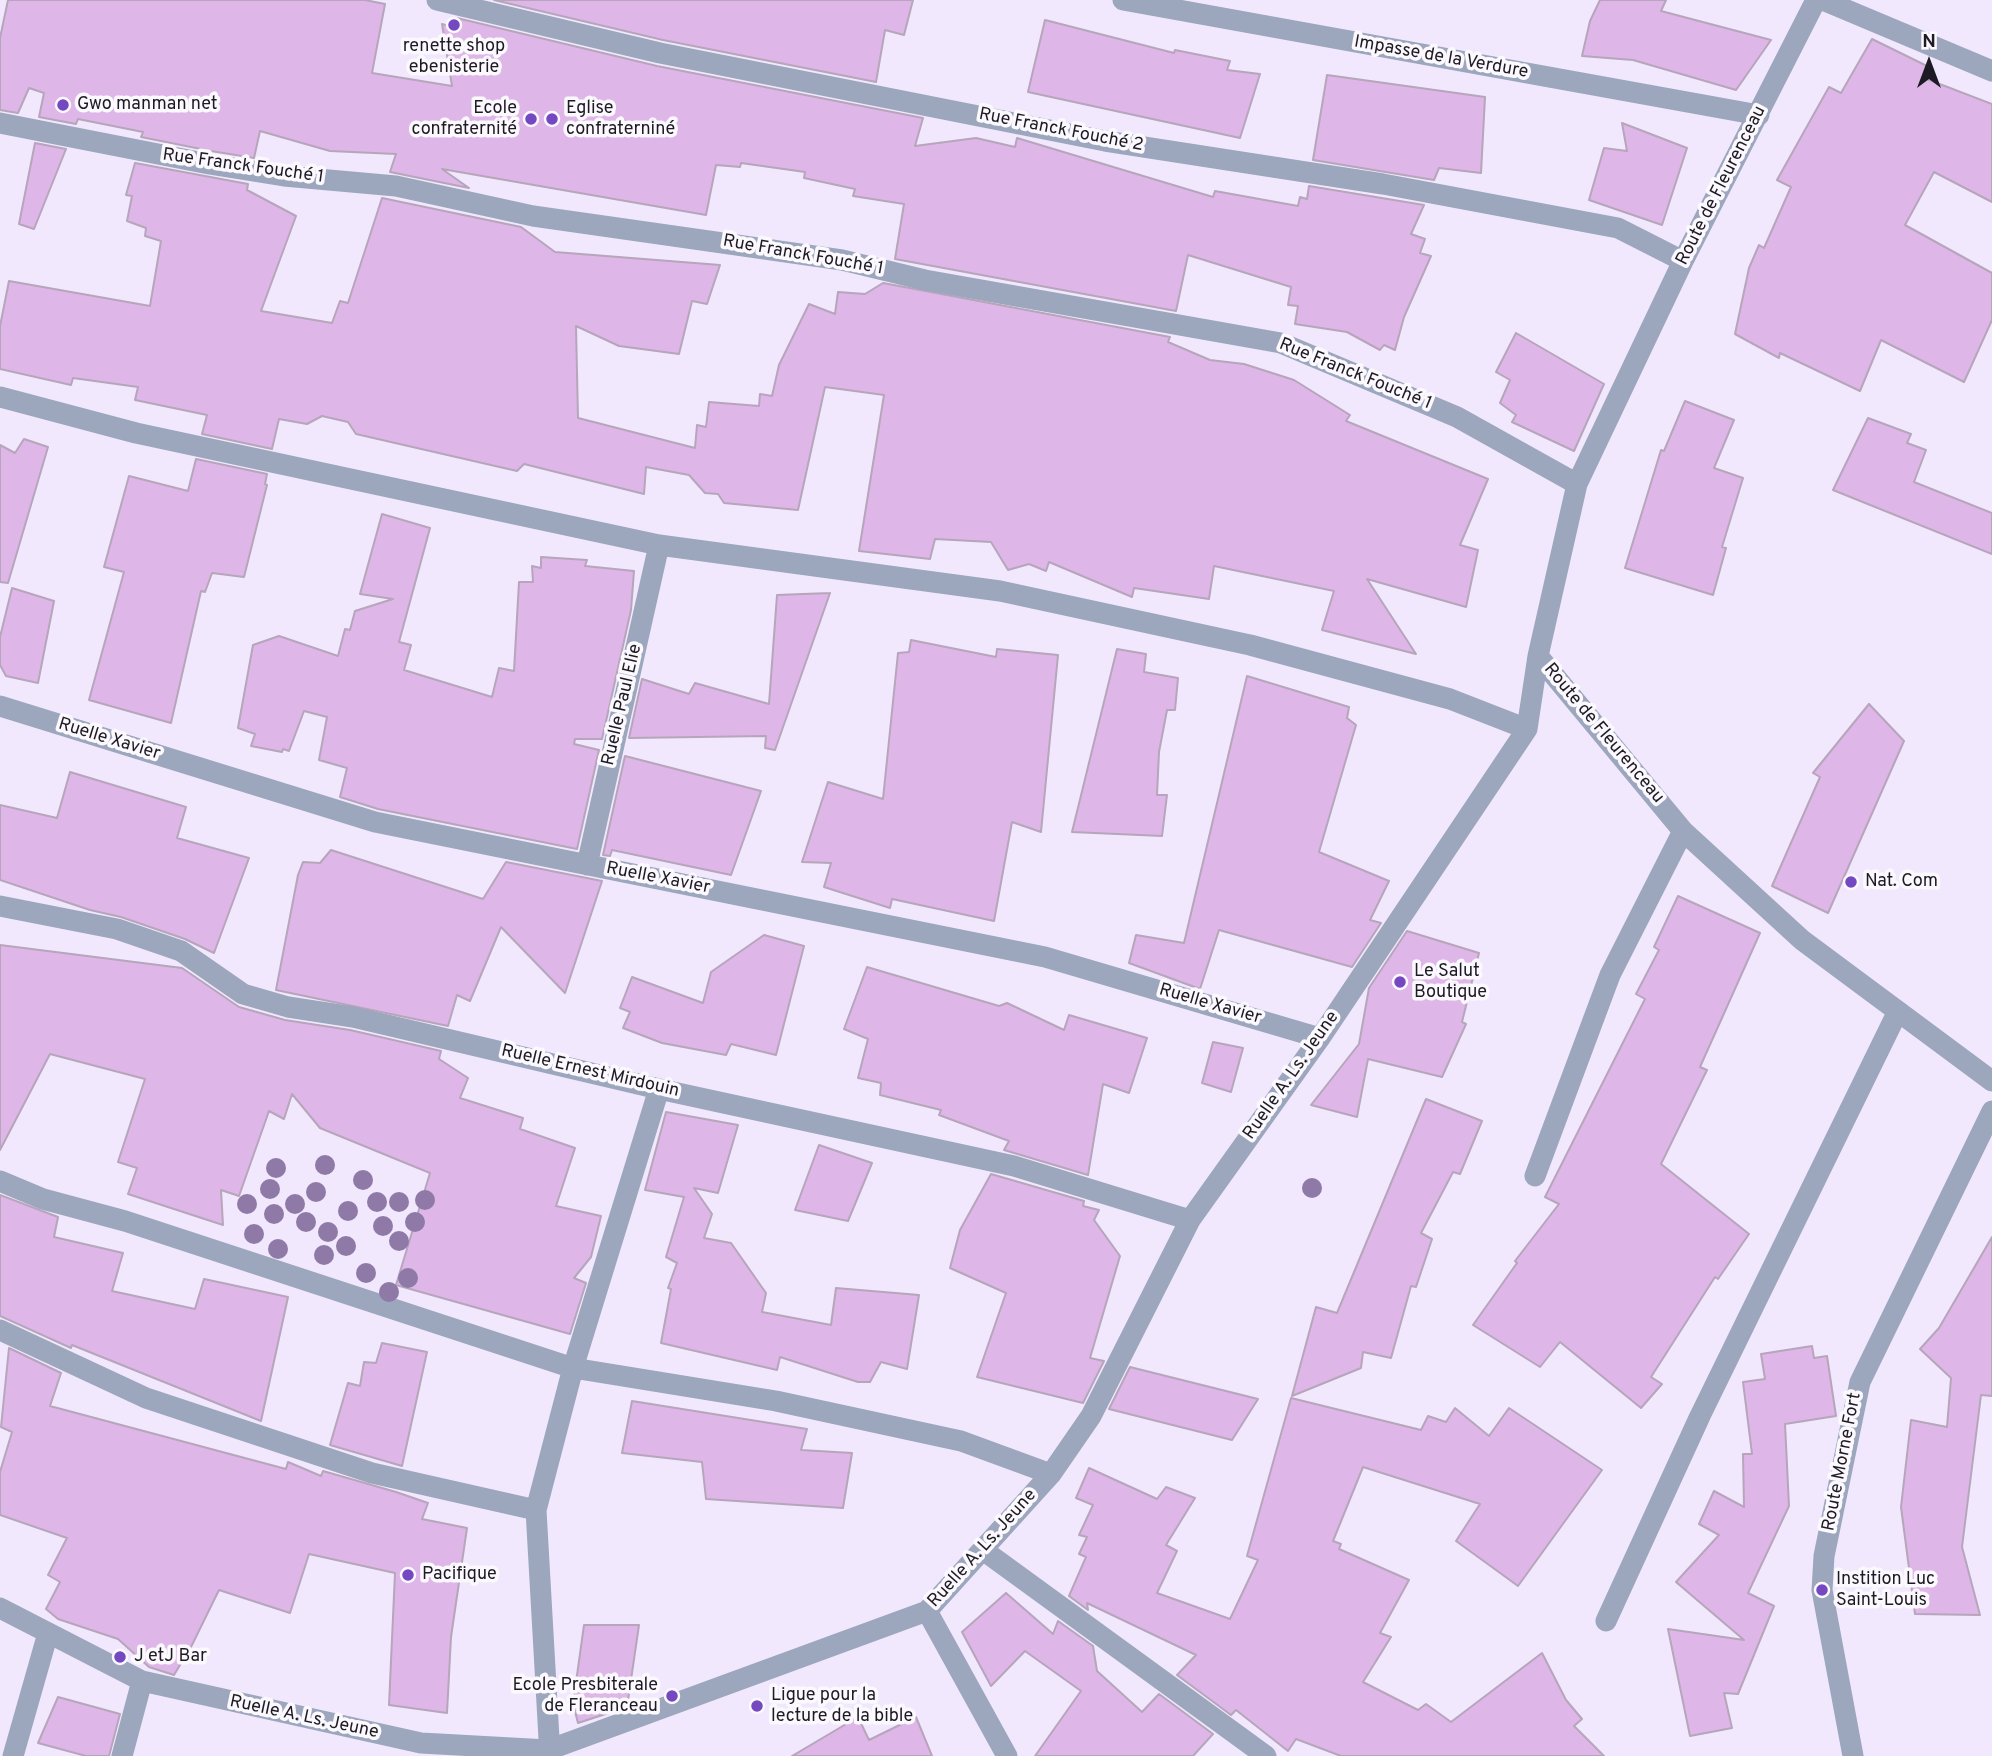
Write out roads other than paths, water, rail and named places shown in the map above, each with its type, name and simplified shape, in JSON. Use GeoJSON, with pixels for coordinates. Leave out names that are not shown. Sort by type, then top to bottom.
{"type":"FeatureCollection","features":[{"type":"Feature","properties":{"kind":"street","name":"Rue Franck Fouché 2"},"geometry":{"type":"LineString","coordinates":[[437,0],[660,53],[1105,141],[1383,184],[1618,228],[1684,261]]}},
{"type":"Feature","properties":{"kind":"street","name":"Impasse de la Verdure"},"geometry":{"type":"LineString","coordinates":[[1123,0],[1759,115]]}},
{"type":"Feature","properties":{"kind":"street","name":"Route de Fleurenceau"},"geometry":{"type":"LineString","coordinates":[[1816,0],[1684,261],[1577,484],[1538,656],[1684,831],[1802,940],[1992,1081]]}},
{"type":"Feature","properties":{"kind":"street"},"geometry":{"type":"LineString","coordinates":[[1823,0],[1992,71]]}},
{"type":"Feature","properties":{"kind":"street","name":"Rue Franck Fouché 1"},"geometry":{"type":"LineString","coordinates":[[0,123],[209,164],[285,176],[396,186],[533,216],[842,260],[925,280],[1281,343],[1457,417],[1577,484]]}},
{"type":"Feature","properties":{"kind":"street"},"geometry":{"type":"LineString","coordinates":[[0,397],[136,433],[659,545],[1000,591],[1250,645],[1451,699],[1527,729]]}},
{"type":"Feature","properties":{"kind":"street","name":"Ruelle Paul Elie"},"geometry":{"type":"LineString","coordinates":[[587,865],[659,545]]}},
{"type":"Feature","properties":{"kind":"street","name":"Ruelle A. Ls. Jeune"},"geometry":{"type":"LineString","coordinates":[[0,1608],[142,1681],[421,1743],[549,1753],[927,1611],[1051,1474],[1091,1416],[1190,1220],[1320,1038],[1527,729],[1538,656]]}},
{"type":"Feature","properties":{"kind":"street","name":"Ruelle Xavier"},"geometry":{"type":"LineString","coordinates":[[0,706],[375,822],[1045,957],[1320,1038]]}},
{"type":"Feature","properties":{"kind":"street"},"geometry":{"type":"LineString","coordinates":[[1535,1176],[1610,975],[1684,831]]}},
{"type":"Feature","properties":{"kind":"street","name":"Ruelle Ernest Mirdouin"},"geometry":{"type":"LineString","coordinates":[[0,906],[117,929],[181,951],[243,994],[288,1007],[353,1017],[659,1089],[1014,1167],[1190,1220]]}},
{"type":"Feature","properties":{"kind":"street"},"geometry":{"type":"LineString","coordinates":[[1606,1621],[1700,1416],[1898,1011]]}},
{"type":"Feature","properties":{"kind":"street"},"geometry":{"type":"LineString","coordinates":[[549,1753],[536,1510],[573,1368],[659,1089]]}},
{"type":"Feature","properties":{"kind":"street","name":"Route Morne Fort"},"geometry":{"type":"LineString","coordinates":[[1853,1756],[1822,1590],[1824,1556],[1860,1382],[1992,1111]]}},
{"type":"Feature","properties":{"kind":"street"},"geometry":{"type":"LineString","coordinates":[[0,1181],[43,1199],[137,1225],[573,1368],[776,1401],[948,1438],[1051,1474]]}},
{"type":"Feature","properties":{"kind":"street"},"geometry":{"type":"LineString","coordinates":[[0,1331],[146,1398],[271,1440],[372,1473],[536,1510]]}},
{"type":"Feature","properties":{"kind":"street"},"geometry":{"type":"LineString","coordinates":[[983,1550],[1266,1756]]}},
{"type":"Feature","properties":{"kind":"street"},"geometry":{"type":"LineString","coordinates":[[927,1611],[1007,1756]]}},
{"type":"Feature","properties":{"kind":"street"},"geometry":{"type":"LineString","coordinates":[[13,1756],[48,1633]]}},
{"type":"Feature","properties":{"kind":"street"},"geometry":{"type":"LineString","coordinates":[[122,1756],[142,1681]]}},
{"type":"Feature","properties":{"kind":"place","name":"renette shop ebenisterie"},"geometry":{"type":"Point","coordinates":[454,25]}},
{"type":"Feature","properties":{"kind":"place","name":"Gwo manman net"},"geometry":{"type":"Point","coordinates":[63,105]}},
{"type":"Feature","properties":{"kind":"place","name":"Ecole confraternité"},"geometry":{"type":"Point","coordinates":[531,119]}},
{"type":"Feature","properties":{"kind":"place","name":"Eglise confraterniné"},"geometry":{"type":"Point","coordinates":[552,119]}},
{"type":"Feature","properties":{"kind":"place","name":"Nat. Com"},"geometry":{"type":"Point","coordinates":[1851,882]}},
{"type":"Feature","properties":{"kind":"place","name":"Le Salut Boutique"},"geometry":{"type":"Point","coordinates":[1400,982]}},
{"type":"Feature","properties":{"kind":"place","name":"Pacifique"},"geometry":{"type":"Point","coordinates":[408,1575]}},
{"type":"Feature","properties":{"kind":"place","name":"Instition Luc Saint-Louis"},"geometry":{"type":"Point","coordinates":[1822,1590]}},
{"type":"Feature","properties":{"kind":"place","name":"J etJ Bar"},"geometry":{"type":"Point","coordinates":[120,1657]}},
{"type":"Feature","properties":{"kind":"place","name":"Ecole Presbiterale de Fleranceau"},"geometry":{"type":"Point","coordinates":[672,1696]}},
{"type":"Feature","properties":{"kind":"place","name":"Ligue pour la lecture de la bible"},"geometry":{"type":"Point","coordinates":[757,1706]}}]}
